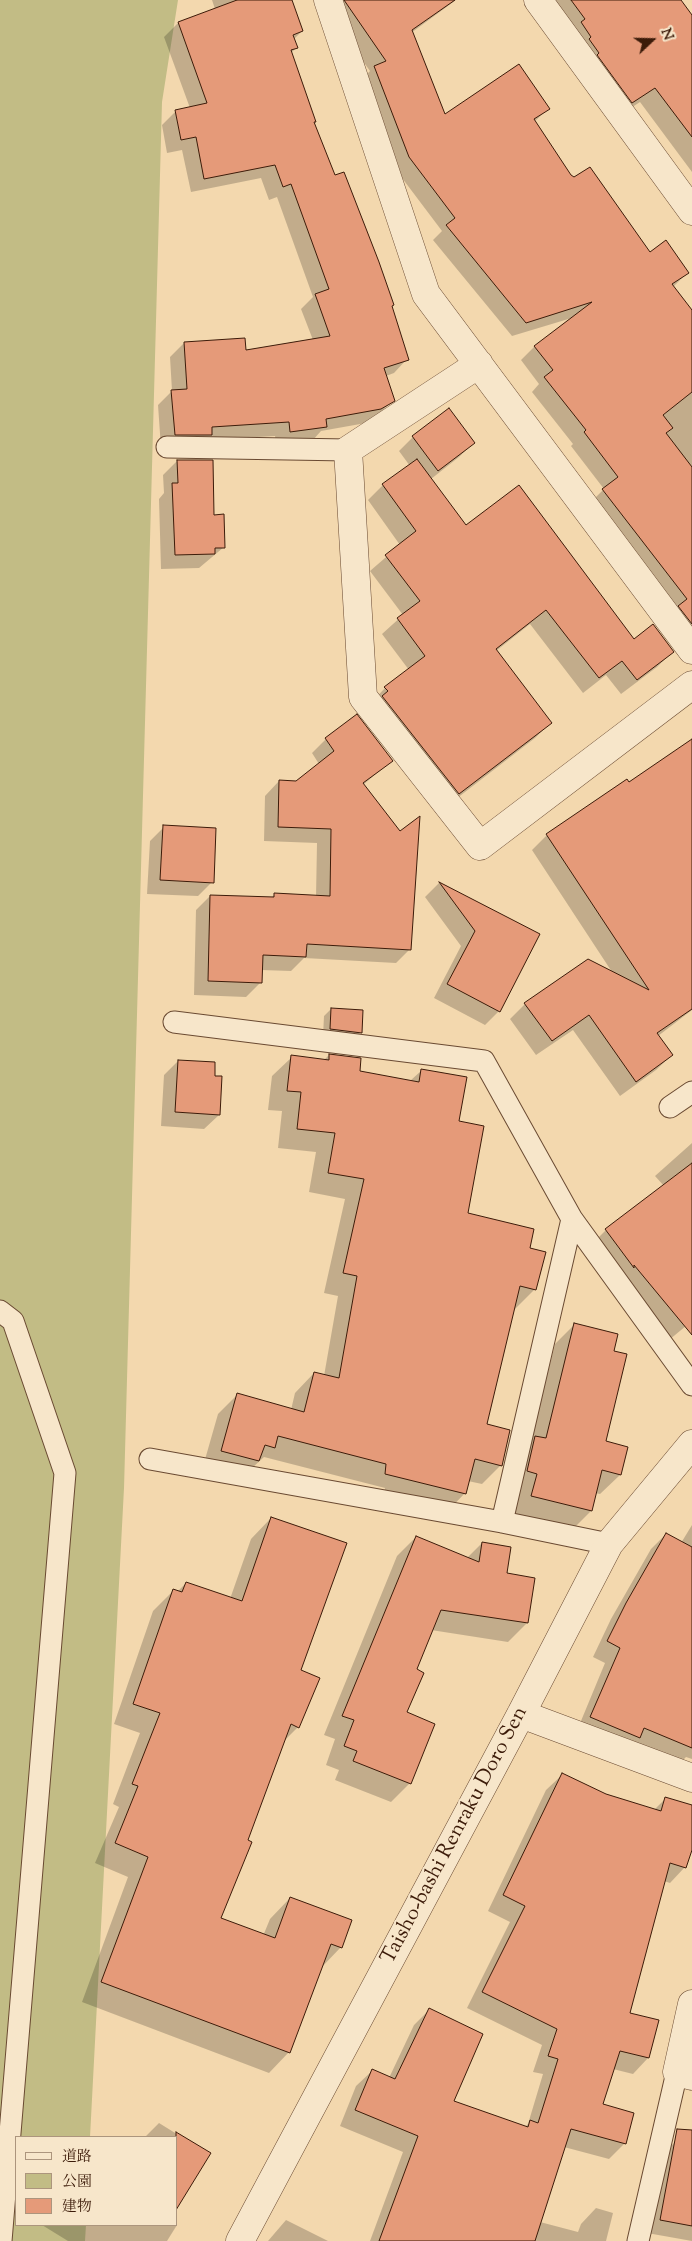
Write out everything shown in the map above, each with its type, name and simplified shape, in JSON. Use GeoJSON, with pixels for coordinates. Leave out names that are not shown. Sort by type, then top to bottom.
{"type":"FeatureCollection","features":[{"type":"Feature","properties":{"kind":"street"},"geometry":{"type":"LineString","coordinates":[[328,0],[426,294],[692,650]]}},
{"type":"Feature","properties":{"kind":"street"},"geometry":{"type":"LineString","coordinates":[[538,0],[692,211]]}},
{"type":"Feature","properties":{"kind":"street"},"geometry":{"type":"LineString","coordinates":[[479,364],[348,450],[363,697],[480,846],[692,685]]}},
{"type":"Feature","properties":{"kind":"street","name":"Taisho-bashi Renraku Doro Sen"},"geometry":{"type":"LineString","coordinates":[[240,2241],[610,1544],[692,1444]]}},
{"type":"Feature","properties":{"kind":"street"},"geometry":{"type":"LineString","coordinates":[[521,1714],[692,1778]]}},
{"type":"Feature","properties":{"kind":"street"},"geometry":{"type":"LineString","coordinates":[[684,2074],[692,2004]]}},
{"type":"Feature","properties":{"kind":"lane"},"geometry":{"type":"LineString","coordinates":[[167,448],[348,450]]}},
{"type":"Feature","properties":{"kind":"lane"},"geometry":{"type":"LineString","coordinates":[[174,1022],[484,1061],[572,1219],[692,1385]]}},
{"type":"Feature","properties":{"kind":"lane"},"geometry":{"type":"LineString","coordinates":[[670,1108],[692,1092]]}},
{"type":"Feature","properties":{"kind":"lane"},"geometry":{"type":"LineString","coordinates":[[502,1522],[572,1219]]}},
{"type":"Feature","properties":{"kind":"lane"},"geometry":{"type":"LineString","coordinates":[[0,1311],[13,1321],[65,1473],[1,2241]]}},
{"type":"Feature","properties":{"kind":"lane"},"geometry":{"type":"LineString","coordinates":[[150,1458],[502,1522],[610,1544]]}},
{"type":"Feature","properties":{"kind":"lane"},"geometry":{"type":"LineString","coordinates":[[638,2241],[684,2074]]}},
{"type":"Feature","properties":{"kind":"green space"},"geometry":{"type":"Polygon","coordinates":[[[0,0],[178,0],[162,102],[124,1488],[90,2136],[15,2136],[15,2226],[86,2226],[85,2241],[0,2241],[0,0]]]}},
{"type":"Feature","properties":{"kind":"building"},"geometry":{"type":"Polygon","coordinates":[[[237,0],[292,0],[303,31],[293,35],[298,48],[291,50],[316,122],[314,122],[335,175],[344,172],[394,305],[392,306],[409,360],[384,368],[395,401],[381,409],[326,419],[327,427],[290,432],[289,422],[212,427],[212,435],[175,435],[171,390],[187,389],[184,342],[245,338],[246,350],[330,336],[315,294],[329,289],[291,184],[283,187],[275,165],[204,179],[196,137],[181,140],[175,110],[207,103],[178,22],[237,0]]]}},
{"type":"Feature","properties":{"kind":"building"},"geometry":{"type":"Polygon","coordinates":[[[344,0],[455,0],[412,30],[445,114],[519,64],[550,109],[534,119],[571,175],[574,177],[590,167],[650,252],[666,240],[689,273],[672,284],[692,310],[692,392],[663,415],[673,428],[666,433],[692,467],[692,624],[678,606],[687,599],[602,489],[618,477],[584,432],[586,430],[544,377],[553,370],[534,346],[592,302],[526,323],[446,225],[455,218],[409,157],[374,66],[386,61],[344,0]]]}},
{"type":"Feature","properties":{"kind":"building"},"geometry":{"type":"Polygon","coordinates":[[[571,0],[681,0],[692,15],[692,137],[655,88],[632,103],[597,55],[599,53],[589,39],[591,37],[581,22],[585,19],[571,0]]]}},
{"type":"Feature","properties":{"kind":"building"},"geometry":{"type":"Polygon","coordinates":[[[449,408],[475,443],[438,471],[412,436],[449,408]]]}},
{"type":"Feature","properties":{"kind":"building"},"geometry":{"type":"Polygon","coordinates":[[[417,459],[466,525],[519,485],[634,639],[653,624],[674,652],[637,680],[622,661],[599,678],[546,610],[496,649],[552,723],[459,794],[382,696],[388,691],[384,687],[425,656],[397,618],[420,601],[385,555],[416,531],[382,484],[417,459]]]}},
{"type":"Feature","properties":{"kind":"building"},"geometry":{"type":"Polygon","coordinates":[[[177,460],[213,460],[214,515],[224,514],[225,548],[215,548],[215,554],[175,555],[172,483],[178,483],[177,460]]]}},
{"type":"Feature","properties":{"kind":"building"},"geometry":{"type":"Polygon","coordinates":[[[357,714],[393,761],[363,783],[400,831],[420,816],[411,950],[307,944],[306,957],[263,955],[262,983],[208,981],[210,895],[274,897],[274,893],[330,896],[331,829],[278,827],[279,780],[296,781],[334,751],[325,738],[357,714]]]}},
{"type":"Feature","properties":{"kind":"building"},"geometry":{"type":"Polygon","coordinates":[[[692,739],[692,1009],[657,1033],[673,1055],[636,1082],[589,1015],[552,1041],[524,1003],[588,959],[649,990],[546,834],[627,779],[629,782],[692,739]]]}},
{"type":"Feature","properties":{"kind":"building"},"geometry":{"type":"Polygon","coordinates":[[[163,825],[216,828],[214,883],[160,880],[163,825]]]}},
{"type":"Feature","properties":{"kind":"building"},"geometry":{"type":"Polygon","coordinates":[[[439,882],[540,934],[500,1012],[447,984],[475,931],[439,882]]]}},
{"type":"Feature","properties":{"kind":"building"},"geometry":{"type":"Polygon","coordinates":[[[331,1008],[363,1010],[362,1033],[330,1029],[331,1008]]]}},
{"type":"Feature","properties":{"kind":"building"},"geometry":{"type":"Polygon","coordinates":[[[329,1054],[361,1058],[360,1071],[419,1082],[421,1069],[467,1077],[459,1121],[484,1126],[468,1213],[534,1229],[530,1248],[546,1252],[536,1290],[520,1286],[487,1424],[510,1430],[502,1466],[475,1459],[466,1494],[385,1474],[386,1464],[278,1436],[275,1448],[265,1445],[259,1461],[221,1451],[237,1393],[304,1412],[314,1372],[339,1378],[357,1276],[343,1273],[364,1179],[328,1173],[335,1133],[297,1129],[301,1092],[287,1091],[291,1055],[329,1060],[329,1054]]]}},
{"type":"Feature","properties":{"kind":"building"},"geometry":{"type":"Polygon","coordinates":[[[178,1060],[215,1062],[215,1076],[222,1076],[220,1115],[175,1112],[178,1060]]]}},
{"type":"Feature","properties":{"kind":"building"},"geometry":{"type":"Polygon","coordinates":[[[692,1163],[692,1335],[634,1265],[634,1268],[605,1229],[692,1163]]]}},
{"type":"Feature","properties":{"kind":"building"},"geometry":{"type":"Polygon","coordinates":[[[574,1323],[618,1334],[614,1351],[627,1354],[606,1441],[628,1447],[621,1475],[602,1470],[592,1511],[531,1496],[537,1474],[527,1471],[535,1436],[546,1438],[574,1323]]]}},
{"type":"Feature","properties":{"kind":"building"},"geometry":{"type":"Polygon","coordinates":[[[271,1517],[347,1543],[301,1670],[320,1678],[299,1728],[291,1724],[248,1840],[252,1842],[221,1918],[275,1938],[290,1897],[352,1920],[342,1948],[331,1944],[290,2053],[101,1982],[148,1857],[115,1843],[138,1786],[132,1784],[160,1713],[133,1704],[173,1589],[182,1592],[186,1582],[242,1601],[271,1517]]]}},
{"type":"Feature","properties":{"kind":"building"},"geometry":{"type":"Polygon","coordinates":[[[666,1533],[692,1547],[692,1748],[644,1728],[640,1738],[590,1717],[620,1648],[607,1641],[626,1603],[666,1533]]]}},
{"type":"Feature","properties":{"kind":"building"},"geometry":{"type":"Polygon","coordinates":[[[416,1536],[479,1562],[482,1542],[511,1547],[507,1573],[535,1578],[528,1623],[441,1610],[417,1669],[424,1673],[407,1712],[435,1724],[411,1784],[353,1761],[357,1751],[344,1746],[354,1720],[342,1716],[416,1536]]]}},
{"type":"Feature","properties":{"kind":"building"},"geometry":{"type":"Polygon","coordinates":[[[562,1773],[606,1794],[661,1811],[665,1797],[692,1805],[692,1850],[686,1868],[670,1863],[630,2013],[659,2020],[649,2058],[620,2051],[603,2104],[634,2113],[626,2144],[571,2129],[535,2241],[379,2241],[418,2136],[355,2110],[372,2069],[395,2079],[429,2008],[483,2034],[454,2101],[528,2127],[530,2120],[538,2123],[558,2059],[548,2056],[557,2029],[482,1992],[525,1906],[503,1895],[562,1773]]]}},
{"type":"Feature","properties":{"kind":"building"},"geometry":{"type":"Polygon","coordinates":[[[677,2129],[692,2130],[692,2226],[660,2220],[677,2129]]]}},
{"type":"Feature","properties":{"kind":"building"},"geometry":{"type":"Polygon","coordinates":[[[176,2132],[211,2153],[178,2207],[178,2136],[176,2136],[176,2132]]]}}]}
